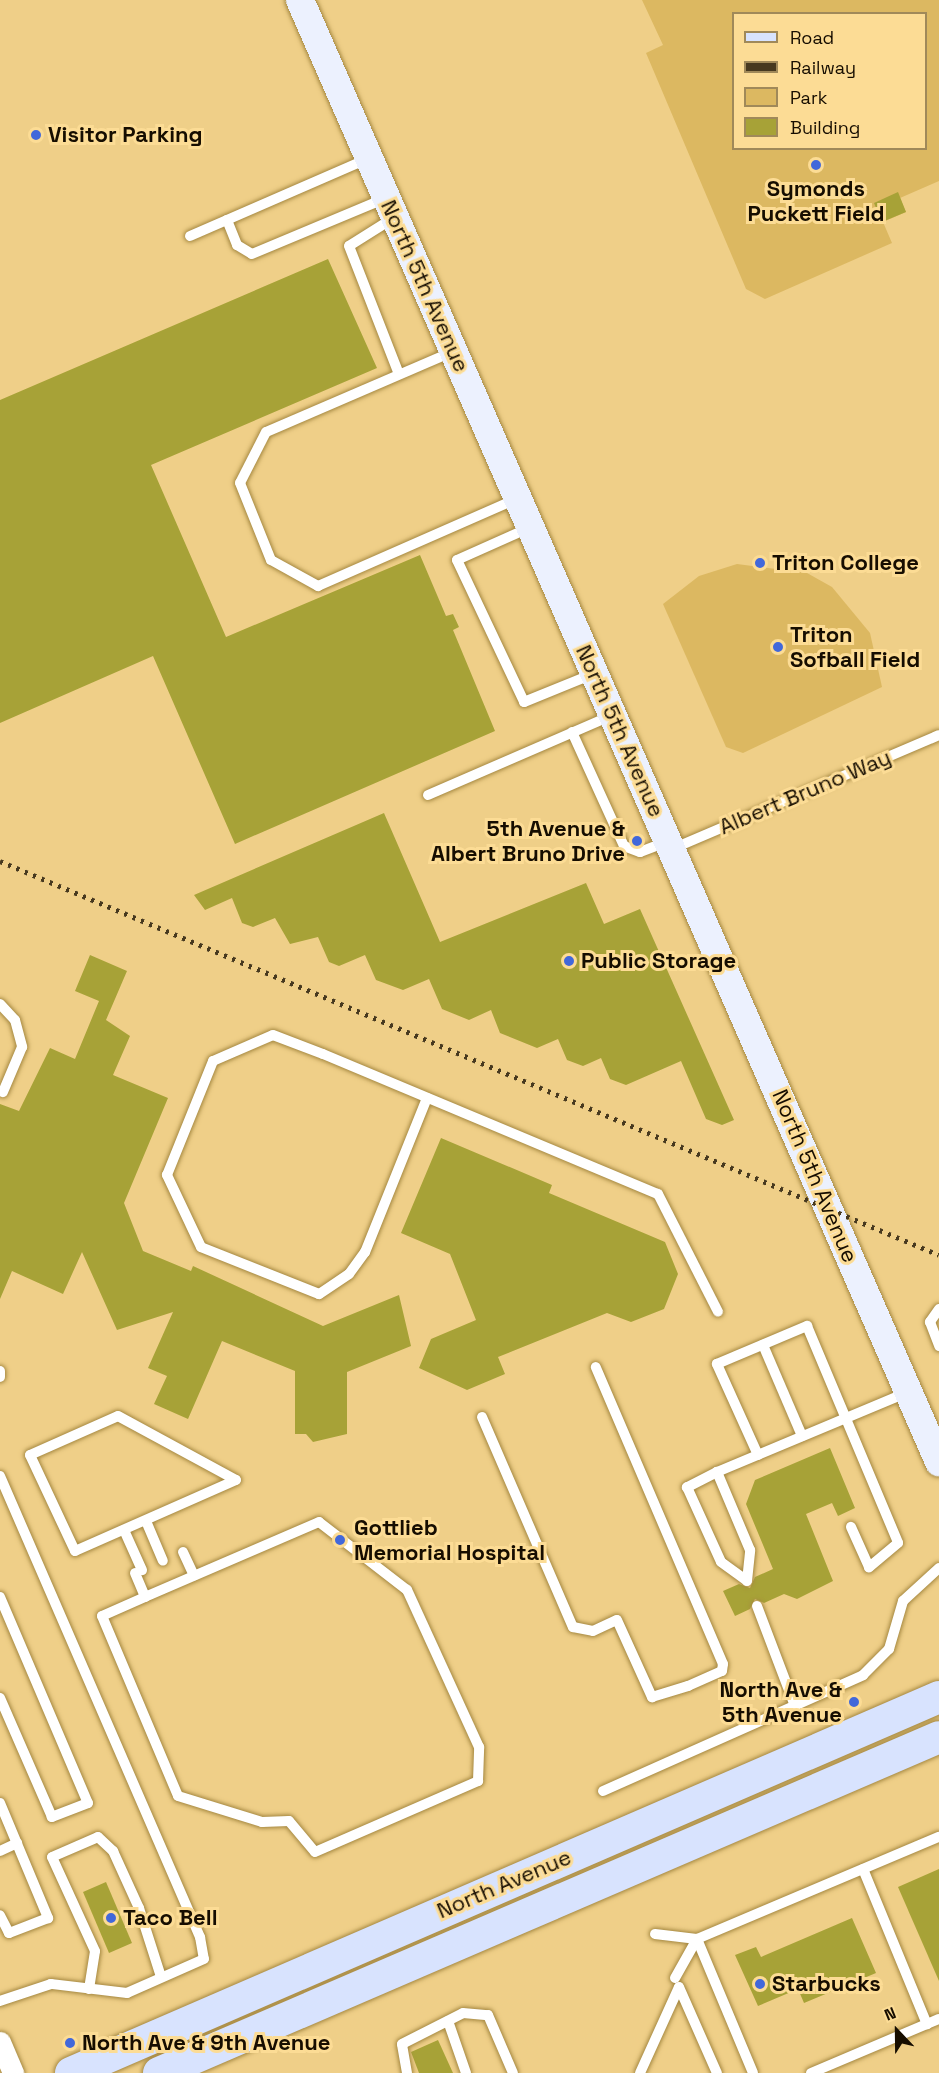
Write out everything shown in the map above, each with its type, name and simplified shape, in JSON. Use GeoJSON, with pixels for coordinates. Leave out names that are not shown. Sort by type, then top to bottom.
{"type":"FeatureCollection","features":[{"type":"Feature","properties":{"kind":"main road","name":"North Avenue"},"geometry":{"type":"LineString","coordinates":[[71,2073],[939,1697]]}},
{"type":"Feature","properties":{"kind":"main road","name":"North Avenue"},"geometry":{"type":"LineString","coordinates":[[159,2073],[938,1738]]}},
{"type":"Feature","properties":{"kind":"street","name":"North 5th Avenue"},"geometry":{"type":"LineString","coordinates":[[300,0],[937,1453]]}},
{"type":"Feature","properties":{"kind":"street"},"geometry":{"type":"LineString","coordinates":[[0,2042],[14,2073]]}},
{"type":"Feature","properties":{"kind":"lane"},"geometry":{"type":"LineString","coordinates":[[190,236],[369,158]]}},
{"type":"Feature","properties":{"kind":"lane"},"geometry":{"type":"LineString","coordinates":[[226,220],[237,245],[252,254],[391,208]]}},
{"type":"Feature","properties":{"kind":"lane"},"geometry":{"type":"LineString","coordinates":[[391,208],[349,246],[399,374]]}},
{"type":"Feature","properties":{"kind":"lane"},"geometry":{"type":"LineString","coordinates":[[454,351],[266,432],[240,483],[271,560],[318,586],[518,498]]}},
{"type":"Feature","properties":{"kind":"lane"},"geometry":{"type":"LineString","coordinates":[[531,527],[457,560],[524,702],[595,674]]}},
{"type":"Feature","properties":{"kind":"lane"},"geometry":{"type":"LineString","coordinates":[[428,795],[613,715]]}},
{"type":"Feature","properties":{"kind":"lane","name":"Albert Bruno Way"},"geometry":{"type":"LineString","coordinates":[[572,732],[624,846],[640,852],[670,845],[939,735]]}},
{"type":"Feature","properties":{"kind":"lane"},"geometry":{"type":"LineString","coordinates":[[0,1004],[15,1020],[22,1047],[3,1092]]}},
{"type":"Feature","properties":{"kind":"lane"},"geometry":{"type":"LineString","coordinates":[[427,1098],[365,1252],[349,1274],[319,1294],[201,1247],[167,1175],[213,1061],[273,1035],[427,1098],[657,1194],[718,1312]]}},
{"type":"Feature","properties":{"kind":"lane"},"geometry":{"type":"LineString","coordinates":[[939,1309],[930,1322],[939,1346]]}},
{"type":"Feature","properties":{"kind":"lane"},"geometry":{"type":"LineString","coordinates":[[758,1455],[717,1364],[807,1326],[898,1543],[869,1567],[851,1527]]}},
{"type":"Feature","properties":{"kind":"lane"},"geometry":{"type":"LineString","coordinates":[[763,1345],[802,1436]]}},
{"type":"Feature","properties":{"kind":"lane"},"geometry":{"type":"LineString","coordinates":[[482,1418],[573,1627],[593,1631],[618,1620],[652,1697],[688,1686],[722,1671],[723,1664],[596,1367]]}},
{"type":"Feature","properties":{"kind":"lane"},"geometry":{"type":"LineString","coordinates":[[0,1371],[0,1377]]}},
{"type":"Feature","properties":{"kind":"lane"},"geometry":{"type":"LineString","coordinates":[[717,1472],[750,1550],[747,1581],[721,1562],[687,1486],[717,1472],[802,1436],[909,1392]]}},
{"type":"Feature","properties":{"kind":"lane"},"geometry":{"type":"LineString","coordinates":[[118,1416],[236,1480],[146,1521],[75,1551],[30,1455],[118,1416]]}},
{"type":"Feature","properties":{"kind":"lane"},"geometry":{"type":"LineString","coordinates":[[0,1476],[200,1937],[204,1959],[127,1993],[51,1984],[0,2001]]}},
{"type":"Feature","properties":{"kind":"lane"},"geometry":{"type":"LineString","coordinates":[[146,1521],[164,1561]]}},
{"type":"Feature","properties":{"kind":"lane"},"geometry":{"type":"LineString","coordinates":[[319,1522],[407,1590],[479,1747],[478,1781],[315,1852],[289,1821],[262,1822],[178,1796],[102,1616],[145,1597],[319,1522]]}},
{"type":"Feature","properties":{"kind":"lane"},"geometry":{"type":"LineString","coordinates":[[124,1530],[145,1597]]}},
{"type":"Feature","properties":{"kind":"lane"},"geometry":{"type":"LineString","coordinates":[[183,1552],[194,1576]]}},
{"type":"Feature","properties":{"kind":"lane"},"geometry":{"type":"LineString","coordinates":[[603,1791],[795,1706],[874,1668],[889,1649],[903,1601],[939,1568]]}},
{"type":"Feature","properties":{"kind":"lane"},"geometry":{"type":"LineString","coordinates":[[0,1597],[88,1803],[52,1817],[0,1698]]}},
{"type":"Feature","properties":{"kind":"lane"},"geometry":{"type":"LineString","coordinates":[[757,1606],[795,1706]]}},
{"type":"Feature","properties":{"kind":"lane"},"geometry":{"type":"LineString","coordinates":[[0,1803],[48,1918],[9,1933],[0,1915]]}},
{"type":"Feature","properties":{"kind":"lane"},"geometry":{"type":"LineString","coordinates":[[89,1989],[95,1951],[52,1857],[98,1837],[113,1851],[139,1908],[161,1977]]}},
{"type":"Feature","properties":{"kind":"lane"},"geometry":{"type":"LineString","coordinates":[[655,1934],[697,1939],[939,1837]]}},
{"type":"Feature","properties":{"kind":"lane"},"geometry":{"type":"LineString","coordinates":[[0,1851],[17,1843]]}},
{"type":"Feature","properties":{"kind":"lane"},"geometry":{"type":"LineString","coordinates":[[863,1869],[927,2024]]}},
{"type":"Feature","properties":{"kind":"lane"},"geometry":{"type":"LineString","coordinates":[[675,1978],[697,1939]]}},
{"type":"Feature","properties":{"kind":"lane"},"geometry":{"type":"LineString","coordinates":[[697,1939],[753,2073]]}},
{"type":"Feature","properties":{"kind":"lane"},"geometry":{"type":"LineString","coordinates":[[640,2073],[679,1987],[717,2073]]}},
{"type":"Feature","properties":{"kind":"lane"},"geometry":{"type":"LineString","coordinates":[[407,2073],[402,2043],[463,2013],[488,2015],[513,2073]]}},
{"type":"Feature","properties":{"kind":"lane"},"geometry":{"type":"LineString","coordinates":[[811,2073],[939,2019]]}},
{"type":"Feature","properties":{"kind":"lane"},"geometry":{"type":"LineString","coordinates":[[448,2021],[466,2073]]}},
{"type":"Feature","properties":{"kind":"green space","name":"Symonds Puckett Field"},"geometry":{"type":"Polygon","coordinates":[[[642,0],[939,0],[939,181],[900,198],[906,212],[883,222],[892,243],[765,299],[746,289],[646,53],[663,45],[642,0]]]}},
{"type":"Feature","properties":{"kind":"green space","name":"Triton Sofball Field"},"geometry":{"type":"Polygon","coordinates":[[[737,564],[807,573],[832,587],[870,633],[882,687],[743,753],[726,747],[663,604],[699,576],[737,564]]]}},
{"type":"Feature","properties":{"kind":"building"},"geometry":{"type":"Polygon","coordinates":[[[898,192],[906,212],[882,222],[874,203],[898,192]]]}},
{"type":"Feature","properties":{"kind":"building"},"geometry":{"type":"Polygon","coordinates":[[[328,259],[377,368],[151,465],[226,637],[420,555],[446,616],[453,614],[459,627],[453,630],[495,731],[235,844],[153,656],[0,723],[0,400],[328,259]]]}},
{"type":"Feature","properties":{"kind":"building"},"geometry":{"type":"Polygon","coordinates":[[[384,813],[440,942],[586,883],[604,924],[640,909],[734,1120],[722,1125],[706,1119],[681,1061],[626,1085],[610,1079],[601,1058],[583,1066],[567,1060],[558,1039],[537,1048],[500,1033],[491,1010],[469,1020],[442,1009],[429,979],[403,990],[376,980],[365,955],[339,966],[329,962],[318,937],[290,944],[275,918],[253,927],[242,923],[232,898],[205,910],[194,895],[384,813]]]}},
{"type":"Feature","properties":{"kind":"building"},"geometry":{"type":"Polygon","coordinates":[[[90,955],[127,971],[106,1020],[130,1036],[113,1075],[168,1098],[124,1203],[143,1251],[191,1271],[193,1266],[323,1326],[399,1295],[411,1346],[347,1372],[347,1434],[313,1442],[306,1434],[295,1434],[295,1371],[222,1341],[188,1419],[154,1404],[167,1376],[148,1368],[173,1312],[117,1330],[82,1252],[63,1294],[12,1271],[0,1299],[0,1104],[19,1111],[50,1048],[75,1059],[99,1001],[75,991],[90,955]]]}},
{"type":"Feature","properties":{"kind":"building"},"geometry":{"type":"Polygon","coordinates":[[[441,1138],[552,1185],[549,1193],[665,1242],[678,1274],[664,1309],[631,1322],[607,1313],[498,1357],[505,1374],[467,1390],[419,1368],[431,1339],[476,1320],[450,1254],[401,1233],[441,1138]]]}},
{"type":"Feature","properties":{"kind":"building"},"geometry":{"type":"Polygon","coordinates":[[[830,1448],[855,1508],[838,1516],[832,1503],[806,1514],[833,1581],[797,1599],[784,1594],[764,1603],[755,1599],[750,1609],[735,1616],[723,1591],[739,1584],[750,1588],[755,1577],[773,1569],[746,1504],[755,1480],[830,1448]]]}},
{"type":"Feature","properties":{"kind":"building"},"geometry":{"type":"Polygon","coordinates":[[[939,1869],[939,1981],[898,1887],[939,1869]]]}},
{"type":"Feature","properties":{"kind":"building","name":"Taco Bell"},"geometry":{"type":"Polygon","coordinates":[[[106,1882],[132,1943],[109,1953],[83,1892],[106,1882]]]}},
{"type":"Feature","properties":{"kind":"building"},"geometry":{"type":"Polygon","coordinates":[[[852,1918],[876,1973],[804,2003],[798,1989],[758,2006],[735,1955],[756,1947],[761,1957],[852,1918]]]}},
{"type":"Feature","properties":{"kind":"building"},"geometry":{"type":"Polygon","coordinates":[[[438,2040],[453,2073],[419,2073],[411,2052],[438,2040]]]}},
{"type":"Feature","properties":{"kind":"railway"},"geometry":{"type":"LineString","coordinates":[[0,861],[939,1255]]}},
{"type":"Feature","properties":{"kind":"place","name":"Visitor Parking"},"geometry":{"type":"Point","coordinates":[36,135]}},
{"type":"Feature","properties":{"kind":"place","name":"Symonds Puckett Field"},"geometry":{"type":"Point","coordinates":[816,165]}},
{"type":"Feature","properties":{"kind":"place","name":"Triton College"},"geometry":{"type":"Point","coordinates":[760,563]}},
{"type":"Feature","properties":{"kind":"place","name":"Triton Sofball Field"},"geometry":{"type":"Point","coordinates":[778,647]}},
{"type":"Feature","properties":{"kind":"place","name":"5th Avenue & Albert Bruno Drive"},"geometry":{"type":"Point","coordinates":[637,841]}},
{"type":"Feature","properties":{"kind":"place","name":"Public Storage"},"geometry":{"type":"Point","coordinates":[569,961]}},
{"type":"Feature","properties":{"kind":"place","name":"Gottlieb Memorial Hospital"},"geometry":{"type":"Point","coordinates":[340,1540]}},
{"type":"Feature","properties":{"kind":"place","name":"North Ave & 5th Avenue"},"geometry":{"type":"Point","coordinates":[854,1702]}},
{"type":"Feature","properties":{"kind":"place","name":"Taco Bell"},"geometry":{"type":"Point","coordinates":[111,1918]}},
{"type":"Feature","properties":{"kind":"place","name":"Starbucks"},"geometry":{"type":"Point","coordinates":[760,1984]}},
{"type":"Feature","properties":{"kind":"place","name":"North Ave & 9th Avenue"},"geometry":{"type":"Point","coordinates":[70,2043]}}]}
